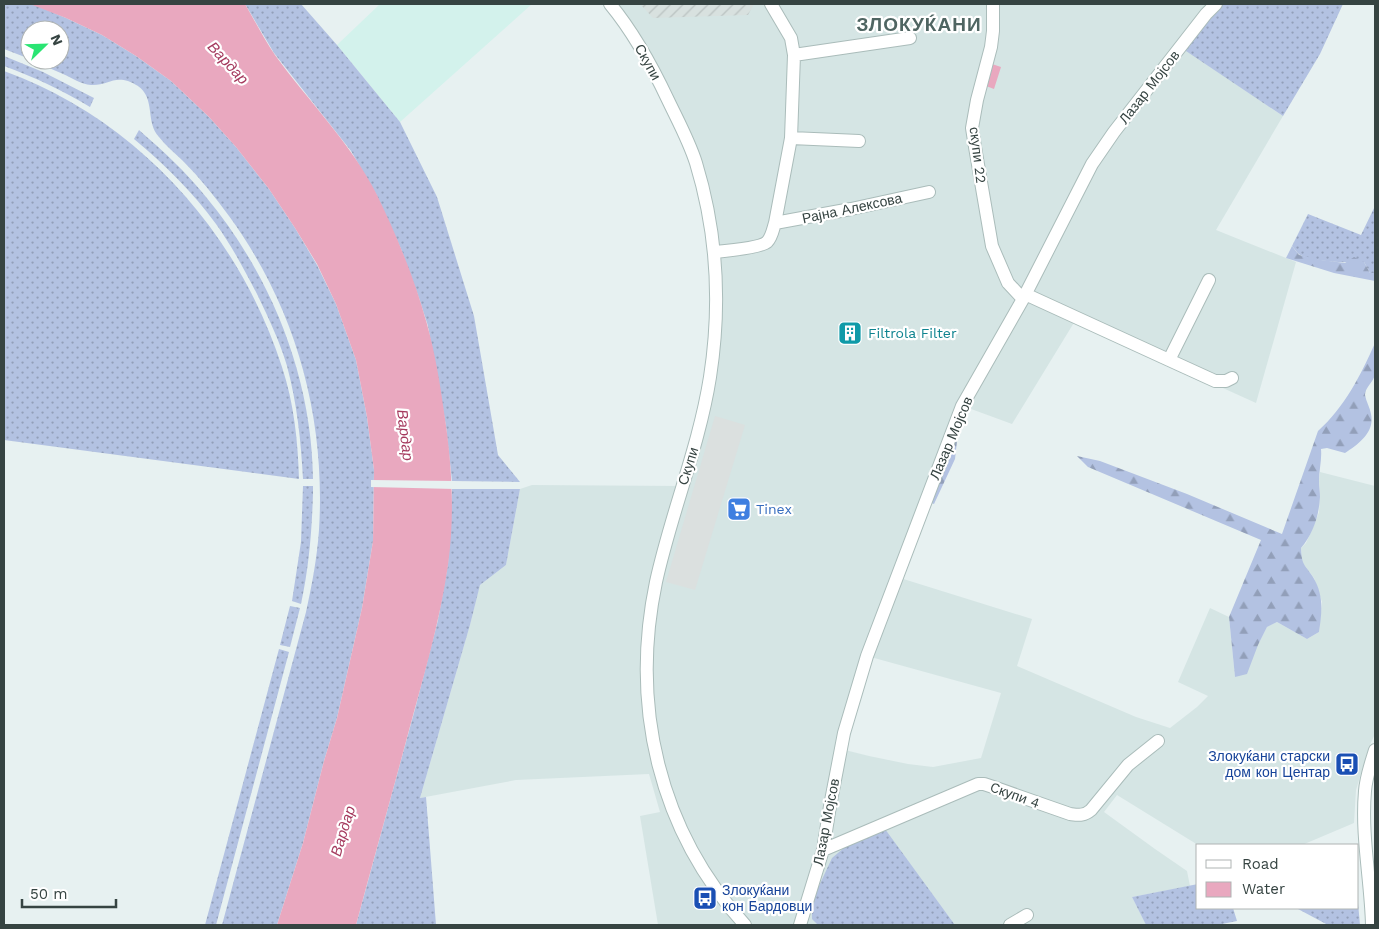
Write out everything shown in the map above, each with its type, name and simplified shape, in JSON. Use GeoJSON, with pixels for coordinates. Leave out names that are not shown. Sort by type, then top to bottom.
{"type":"FeatureCollection","features":[{"type":"Feature","properties":{"kind":"street","name":"Скупи"},"geometry":{"type":"LineString","coordinates":[[610,4],[641,47],[659,80],[684,134],[696,162],[710,223],[714,252],[715,292],[710,377],[702,420],[666,542],[649,618],[646,669],[647,697],[654,746],[666,792],[675,815],[711,882],[726,904],[745,925]]}},
{"type":"Feature","properties":{"kind":"street"},"geometry":{"type":"LineString","coordinates":[[714,252],[760,246],[771,236],[775,223],[791,138],[794,55],[791,38],[771,4]]}},
{"type":"Feature","properties":{"kind":"street","name":"скупи 22"},"geometry":{"type":"LineString","coordinates":[[993,4],[994,31],[972,128],[992,246],[1008,283],[1024,296]]}},
{"type":"Feature","properties":{"kind":"street","name":"Лазар Мојсов"},"geometry":{"type":"LineString","coordinates":[[800,925],[824,850],[844,733],[867,656],[962,406],[1024,296],[1092,164],[1114,132],[1206,14],[1216,4]]}},
{"type":"Feature","properties":{"kind":"street"},"geometry":{"type":"LineString","coordinates":[[794,55],[910,38]]}},
{"type":"Feature","properties":{"kind":"street"},"geometry":{"type":"LineString","coordinates":[[791,138],[859,141]]}},
{"type":"Feature","properties":{"kind":"street","name":"Рајна Алексова"},"geometry":{"type":"LineString","coordinates":[[775,223],[929,192]]}},
{"type":"Feature","properties":{"kind":"street"},"geometry":{"type":"LineString","coordinates":[[1169,360],[1209,280]]}},
{"type":"Feature","properties":{"kind":"street"},"geometry":{"type":"LineString","coordinates":[[1024,296],[1216,381],[1226,381],[1232,378]]}},
{"type":"Feature","properties":{"kind":"street","name":"Cкупи 4"},"geometry":{"type":"LineString","coordinates":[[824,850],[980,784],[993,786],[1059,811],[1083,815],[1092,810],[1128,765],[1158,741]]}},
{"type":"Feature","properties":{"kind":"street"},"geometry":{"type":"LineString","coordinates":[[1372,925],[1372,907],[1366,857],[1364,790],[1375,750]]}},
{"type":"Feature","properties":{"kind":"street"},"geometry":{"type":"LineString","coordinates":[[1010,925],[1027,915]]}},
{"type":"Feature","properties":{"kind":"shaded area"},"geometry":{"type":"Polygon","coordinates":[[[380,4],[532,4],[400,122],[337,45],[380,4]]]}},
{"type":"Feature","properties":{"kind":"shaded area"},"geometry":{"type":"Polygon","coordinates":[[[610,4],[1216,4],[1181,47],[1283,116],[1216,230],[1296,262],[1256,403],[1075,321],[1012,424],[963,406],[897,577],[1032,619],[1017,666],[1136,717],[1170,728],[1208,696],[1178,682],[1210,608],[1229,617],[1235,677],[1258,645],[1267,627],[1277,622],[1307,639],[1319,632],[1322,602],[1314,578],[1302,562],[1301,548],[1306,543],[1319,512],[1320,472],[1375,486],[1375,734],[1369,747],[1356,790],[1354,823],[1304,844],[1196,844],[1117,795],[1104,812],[1187,871],[1190,886],[1132,897],[1146,925],[955,925],[884,829],[812,918],[818,925],[658,925],[640,816],[660,812],[649,774],[516,780],[420,798],[480,585],[506,565],[520,489],[532,485],[682,486],[710,377],[714,252],[684,134],[610,4]],[[867,656],[841,749],[908,764],[933,767],[981,758],[1001,693],[867,656]]]}},
{"type":"Feature","properties":{"kind":"shaded area"},"geometry":{"type":"Polygon","coordinates":[[[640,4],[754,4],[748,15],[653,18],[640,4]]]}},
{"type":"Feature","properties":{"kind":"shaded area"},"geometry":{"type":"Polygon","coordinates":[[[715,416],[745,425],[695,590],[666,582],[715,416]]]}},
{"type":"Feature","properties":{"kind":"green space"},"geometry":{"type":"Polygon","coordinates":[[[4,4],[33,4],[66,18],[102,35],[171,81],[209,117],[236,147],[269,189],[295,228],[317,265],[336,304],[356,360],[367,417],[374,470],[373,541],[362,608],[337,718],[303,843],[277,925],[222,925],[306,612],[316,561],[320,488],[317,446],[311,405],[302,365],[289,326],[272,288],[252,251],[229,216],[207,188],[159,137],[152,125],[149,104],[143,91],[138,86],[124,80],[91,85],[55,70],[70,70],[70,20],[20,20],[20,55],[4,49],[4,4]]]}},
{"type":"Feature","properties":{"kind":"green space"},"geometry":{"type":"Polygon","coordinates":[[[245,4],[301,4],[400,122],[437,197],[474,316],[498,455],[520,482],[452,481],[446,426],[428,326],[401,249],[376,194],[351,151],[274,53],[245,4]]]}},
{"type":"Feature","properties":{"kind":"green space"},"geometry":{"type":"Polygon","coordinates":[[[1216,4],[1343,4],[1320,54],[1283,116],[1180,47],[1216,4]]]}},
{"type":"Feature","properties":{"kind":"green space"},"geometry":{"type":"Polygon","coordinates":[[[4,56],[20,63],[20,70],[38,70],[94,98],[90,107],[48,84],[4,66],[4,56]]]}},
{"type":"Feature","properties":{"kind":"green space"},"geometry":{"type":"Polygon","coordinates":[[[4,71],[52,92],[98,119],[139,150],[177,187],[210,227],[239,271],[263,318],[282,367],[290,394],[295,423],[299,479],[4,440],[4,71]]]}},
{"type":"Feature","properties":{"kind":"green space"},"geometry":{"type":"Polygon","coordinates":[[[139,130],[174,162],[206,197],[229,227],[250,260],[268,294],[284,329],[305,403],[311,441],[313,479],[303,479],[298,422],[287,366],[258,296],[233,250],[207,212],[178,179],[134,139],[139,130]]]}},
{"type":"Feature","properties":{"kind":"green space"},"geometry":{"type":"Polygon","coordinates":[[[1375,206],[1375,273],[1370,273],[1364,262],[1314,259],[1300,255],[1292,246],[1308,214],[1361,235],[1375,206]]]}},
{"type":"Feature","properties":{"kind":"green space"},"geometry":{"type":"Polygon","coordinates":[[[1292,246],[1299,255],[1321,260],[1345,263],[1354,257],[1364,262],[1370,273],[1375,273],[1375,281],[1334,273],[1286,258],[1292,246]]]}},
{"type":"Feature","properties":{"kind":"green space"},"geometry":{"type":"Polygon","coordinates":[[[1375,343],[1375,374],[1366,389],[1365,395],[1371,414],[1371,426],[1365,437],[1345,453],[1327,448],[1321,449],[1318,511],[1312,531],[1301,548],[1303,561],[1317,584],[1321,597],[1319,632],[1307,639],[1277,622],[1267,627],[1247,674],[1235,677],[1229,617],[1261,540],[1088,467],[1077,456],[1100,461],[1187,494],[1282,534],[1318,431],[1344,401],[1364,367],[1375,343]]]}},
{"type":"Feature","properties":{"kind":"green space"},"geometry":{"type":"Polygon","coordinates":[[[953,429],[957,441],[955,459],[934,504],[926,501],[953,429]]]}},
{"type":"Feature","properties":{"kind":"green space"},"geometry":{"type":"Polygon","coordinates":[[[303,486],[313,486],[313,492],[310,548],[301,604],[292,601],[301,542],[303,486]]]}},
{"type":"Feature","properties":{"kind":"green space"},"geometry":{"type":"Polygon","coordinates":[[[452,489],[520,489],[506,565],[480,585],[420,798],[426,797],[436,925],[356,925],[438,620],[448,564],[452,489]]]}},
{"type":"Feature","properties":{"kind":"green space"},"geometry":{"type":"Polygon","coordinates":[[[290,606],[300,608],[290,647],[280,645],[290,606]]]}},
{"type":"Feature","properties":{"kind":"green space"},"geometry":{"type":"Polygon","coordinates":[[[279,649],[289,652],[216,925],[205,925],[279,649]]]}},
{"type":"Feature","properties":{"kind":"green space"},"geometry":{"type":"Polygon","coordinates":[[[885,829],[955,925],[818,925],[812,919],[812,907],[818,888],[832,858],[845,847],[885,829]]]}},
{"type":"Feature","properties":{"kind":"green space"},"geometry":{"type":"Polygon","coordinates":[[[1196,884],[1196,909],[1233,909],[1237,921],[1217,925],[1146,925],[1132,897],[1196,884]]]}},
{"type":"Feature","properties":{"kind":"green space"},"geometry":{"type":"Polygon","coordinates":[[[1298,909],[1359,909],[1360,925],[1328,925],[1298,909]]]}},
{"type":"Feature","properties":{"kind":"water","name":"Вардар"},"geometry":{"type":"Polygon","coordinates":[[[30,4],[245,4],[275,55],[342,140],[367,176],[392,226],[405,258],[430,335],[447,431],[451,469],[452,508],[450,546],[445,586],[431,650],[356,925],[277,925],[303,843],[337,718],[362,608],[373,541],[374,470],[367,417],[356,360],[336,304],[317,264],[269,189],[236,147],[209,117],[171,81],[136,56],[102,35],[30,4]]]}},
{"type":"Feature","properties":{"kind":"water"},"geometry":{"type":"Polygon","coordinates":[[[992,64],[1001,67],[994,89],[986,86],[992,64]]]}},
{"type":"Feature","properties":{"kind":"pier"},"geometry":{"type":"Polygon","coordinates":[[[371,480],[455,481],[455,489],[371,487],[371,480]]]}},
{"type":"Feature","properties":{"kind":"place","name":"Filtrola Filter"},"geometry":{"type":"Point","coordinates":[850,333]}},
{"type":"Feature","properties":{"kind":"place","name":"Tinex"},"geometry":{"type":"Point","coordinates":[739,509]}},
{"type":"Feature","properties":{"kind":"place","name":"Злокуќани старски дом кон Центар"},"geometry":{"type":"Point","coordinates":[1347,764]}},
{"type":"Feature","properties":{"kind":"place","name":"Злокуќани кон Бардовци"},"geometry":{"type":"Point","coordinates":[705,898]}},
{"type":"Feature","properties":{"kind":"district","name":"ЗЛОКУЌАНИ"},"geometry":{"type":"Point","coordinates":[919,24]}}]}
